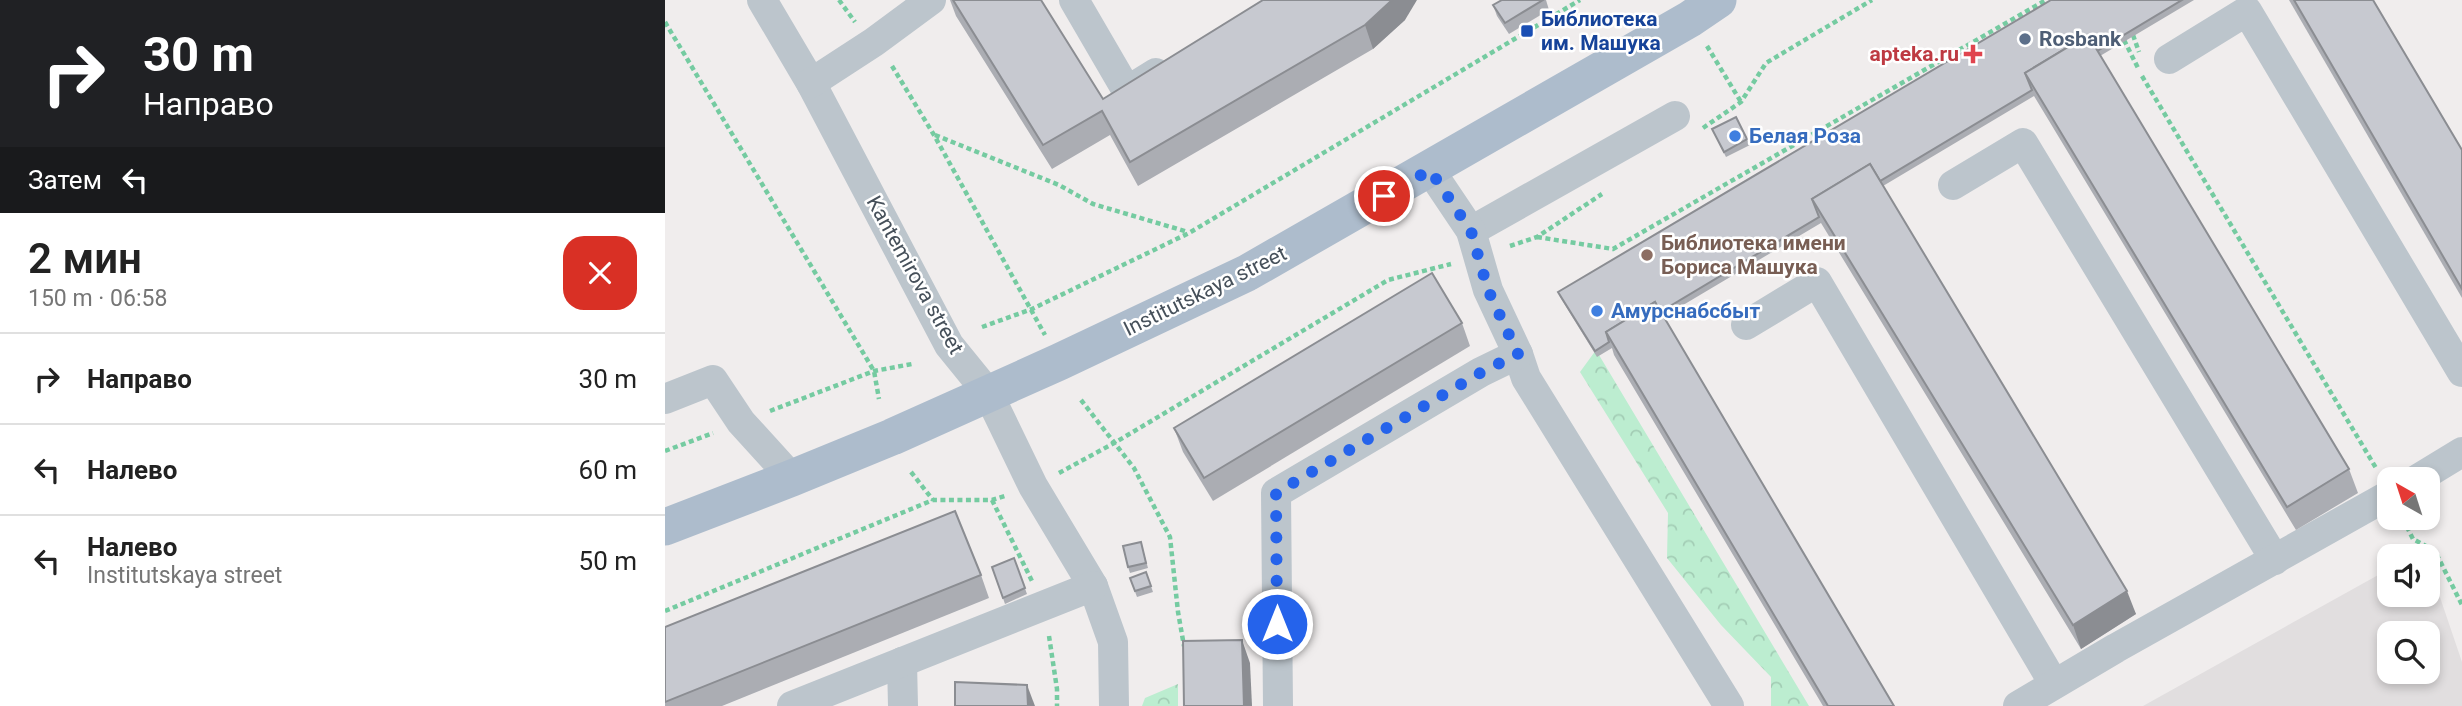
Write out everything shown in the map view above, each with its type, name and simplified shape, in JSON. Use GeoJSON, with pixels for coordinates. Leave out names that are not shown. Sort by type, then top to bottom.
{"type":"FeatureCollection","features":[{"type":"Feature","properties":{"kind":"main road","name":"Institutskaya street"},"geometry":{"type":"LineString","coordinates":[[665,527],[792,478],[988,393],[1247,273],[1430,170],[1690,19],[1718,0]]}},
{"type":"Feature","properties":{"kind":"street","name":"Kantemirova street"},"geometry":{"type":"LineString","coordinates":[[762,0],[811,83],[949,345],[988,393],[1033,486],[1093,586],[1113,642],[1114,706]]}},
{"type":"Feature","properties":{"kind":"street"},"geometry":{"type":"LineString","coordinates":[[811,83],[874,42],[931,0]]}},
{"type":"Feature","properties":{"kind":"street"},"geometry":{"type":"LineString","coordinates":[[1074,0],[1127,91],[1185,56]]}},
{"type":"Feature","properties":{"kind":"street"},"geometry":{"type":"LineString","coordinates":[[2169,59],[2247,11],[2462,372]]}},
{"type":"Feature","properties":{"kind":"street"},"geometry":{"type":"LineString","coordinates":[[1471,231],[1675,116]]}},
{"type":"Feature","properties":{"kind":"street"},"geometry":{"type":"LineString","coordinates":[[1953,185],[2023,143],[2275,560]]}},
{"type":"Feature","properties":{"kind":"street"},"geometry":{"type":"LineString","coordinates":[[1430,170],[1471,231],[1488,290],[1518,354],[1526,378],[1730,706]]}},
{"type":"Feature","properties":{"kind":"street"},"geometry":{"type":"LineString","coordinates":[[1746,325],[1817,282],[2054,684]]}},
{"type":"Feature","properties":{"kind":"street"},"geometry":{"type":"LineString","coordinates":[[1278,706],[1276,493],[1482,372],[1518,354]]}},
{"type":"Feature","properties":{"kind":"street"},"geometry":{"type":"LineString","coordinates":[[665,399],[713,380],[741,422],[792,478]]}},
{"type":"Feature","properties":{"kind":"street"},"geometry":{"type":"LineString","coordinates":[[2437,467],[2462,452]]}},
{"type":"Feature","properties":{"kind":"street"},"geometry":{"type":"LineString","coordinates":[[2018,706],[2275,560],[2377,492]]}},
{"type":"Feature","properties":{"kind":"street"},"geometry":{"type":"LineString","coordinates":[[792,706],[1093,586]]}},
{"type":"Feature","properties":{"kind":"street"},"geometry":{"type":"LineString","coordinates":[[902,662],[903,706]]}},
{"type":"Feature","properties":{"kind":"path"},"geometry":{"type":"LineString","coordinates":[[839,0],[891,63],[1046,335]]}},
{"type":"Feature","properties":{"kind":"path"},"geometry":{"type":"LineString","coordinates":[[982,327],[1032,309],[1188,233],[1580,0]]}},
{"type":"Feature","properties":{"kind":"path"},"geometry":{"type":"LineString","coordinates":[[1537,237],[1613,249],[2046,0]]}},
{"type":"Feature","properties":{"kind":"path"},"geometry":{"type":"LineString","coordinates":[[665,22],[874,370],[879,399]]}},
{"type":"Feature","properties":{"kind":"path"},"geometry":{"type":"LineString","coordinates":[[2133,35],[2142,60],[2139,70]]}},
{"type":"Feature","properties":{"kind":"path"},"geometry":{"type":"LineString","coordinates":[[2124,40],[2139,70],[2377,473]]}},
{"type":"Feature","properties":{"kind":"path"},"geometry":{"type":"LineString","coordinates":[[1706,45],[1741,102]]}},
{"type":"Feature","properties":{"kind":"path"},"geometry":{"type":"LineString","coordinates":[[934,135],[1059,185],[1093,204],[1188,233]]}},
{"type":"Feature","properties":{"kind":"path"},"geometry":{"type":"LineString","coordinates":[[665,451],[874,370],[912,364]]}},
{"type":"Feature","properties":{"kind":"path"},"geometry":{"type":"LineString","coordinates":[[1081,400],[1134,468],[1170,537],[1185,653]]}},
{"type":"Feature","properties":{"kind":"path"},"geometry":{"type":"LineString","coordinates":[[911,472],[933,500]]}},
{"type":"Feature","properties":{"kind":"path"},"geometry":{"type":"LineString","coordinates":[[665,611],[933,500],[992,500]]}},
{"type":"Feature","properties":{"kind":"path"},"geometry":{"type":"LineString","coordinates":[[2409,530],[2413,539],[2435,551],[2462,606]]}},
{"type":"Feature","properties":{"kind":"shaded area"},"geometry":{"type":"Polygon","coordinates":[[[2377,576],[2377,607],[2440,607],[2440,597],[2462,662],[2462,706],[2143,706],[2377,576]]]}},
{"type":"Feature","properties":{"kind":"green space"},"geometry":{"type":"Polygon","coordinates":[[[1596,350],[1809,706],[1771,706],[1771,677],[1721,625],[1667,558],[1668,513],[1580,372],[1596,350]]]}},
{"type":"Feature","properties":{"kind":"green space"},"geometry":{"type":"Polygon","coordinates":[[[1178,684],[1178,706],[1142,706],[1145,698],[1178,684]]]}},
{"type":"Feature","properties":{"kind":"building"},"geometry":{"type":"Polygon","coordinates":[[[953,0],[1041,0],[1103,99],[1263,0],[1392,0],[1365,25],[1130,162],[1102,111],[1043,145],[953,0]]]}},
{"type":"Feature","properties":{"kind":"building"},"geometry":{"type":"Polygon","coordinates":[[[1502,0],[1543,0],[1505,23],[1493,5],[1502,0]]]}},
{"type":"Feature","properties":{"kind":"building"},"geometry":{"type":"Polygon","coordinates":[[[2051,0],[2182,0],[2097,51],[2088,35],[2025,73],[2032,90],[1880,181],[1870,164],[1812,199],[1819,217],[1660,312],[1655,302],[1606,332],[1609,342],[1595,351],[1558,292],[2051,0]]]}},
{"type":"Feature","properties":{"kind":"building"},"geometry":{"type":"Polygon","coordinates":[[[2294,0],[2373,0],[2462,150],[2462,289],[2294,0]]]}},
{"type":"Feature","properties":{"kind":"building"},"geometry":{"type":"Polygon","coordinates":[[[2088,35],[2349,469],[2287,507],[2025,73],[2088,35]]]}},
{"type":"Feature","properties":{"kind":"building"},"geometry":{"type":"Polygon","coordinates":[[[1736,117],[1747,139],[1724,152],[1712,129],[1736,117]]]}},
{"type":"Feature","properties":{"kind":"building"},"geometry":{"type":"Polygon","coordinates":[[[1870,164],[2127,591],[2073,625],[1812,199],[1870,164]]]}},
{"type":"Feature","properties":{"kind":"building"},"geometry":{"type":"Polygon","coordinates":[[[1432,273],[1462,323],[1204,478],[1174,428],[1432,273]]]}},
{"type":"Feature","properties":{"kind":"building"},"geometry":{"type":"Polygon","coordinates":[[[1655,302],[1894,706],[1828,706],[1606,332],[1655,302]]]}},
{"type":"Feature","properties":{"kind":"building"},"geometry":{"type":"Polygon","coordinates":[[[955,511],[981,575],[665,702],[665,627],[955,511]]]}},
{"type":"Feature","properties":{"kind":"building"},"geometry":{"type":"Polygon","coordinates":[[[1141,542],[1146,563],[1128,567],[1123,546],[1141,542]]]}},
{"type":"Feature","properties":{"kind":"building"},"geometry":{"type":"Polygon","coordinates":[[[1014,558],[1025,588],[1003,598],[992,567],[1014,558]]]}},
{"type":"Feature","properties":{"kind":"building"},"geometry":{"type":"Polygon","coordinates":[[[1146,572],[1151,586],[1135,591],[1130,578],[1146,572]]]}},
{"type":"Feature","properties":{"kind":"building"},"geometry":{"type":"Polygon","coordinates":[[[1242,640],[1244,706],[1184,706],[1183,641],[1242,640]]]}},
{"type":"Feature","properties":{"kind":"building"},"geometry":{"type":"Polygon","coordinates":[[[955,682],[1027,685],[1028,706],[955,706],[955,682]]]}},
{"type":"Feature","properties":{"kind":"place","name":"Библиотека им. Машука"},"geometry":{"type":"Point","coordinates":[1527,31]}},
{"type":"Feature","properties":{"kind":"place","name":"Rosbank"},"geometry":{"type":"Point","coordinates":[2025,39]}},
{"type":"Feature","properties":{"kind":"place","name":"apteka.ru"},"geometry":{"type":"Point","coordinates":[1973,54]}},
{"type":"Feature","properties":{"kind":"place","name":"Белая Роза"},"geometry":{"type":"Point","coordinates":[1735,136]}},
{"type":"Feature","properties":{"kind":"place","name":"Библиотека имени Бориса Машука"},"geometry":{"type":"Point","coordinates":[1647,255]}},
{"type":"Feature","properties":{"kind":"place","name":"Амурснабсбыт"},"geometry":{"type":"Point","coordinates":[1597,311]}},
{"type":"Feature","properties":{"kind":"route"},"geometry":{"type":"LineString","coordinates":[[1277,624],[1276,493],[1482,372],[1518,354],[1488,290],[1471,231],[1430,170],[1384,196]]}}]}
